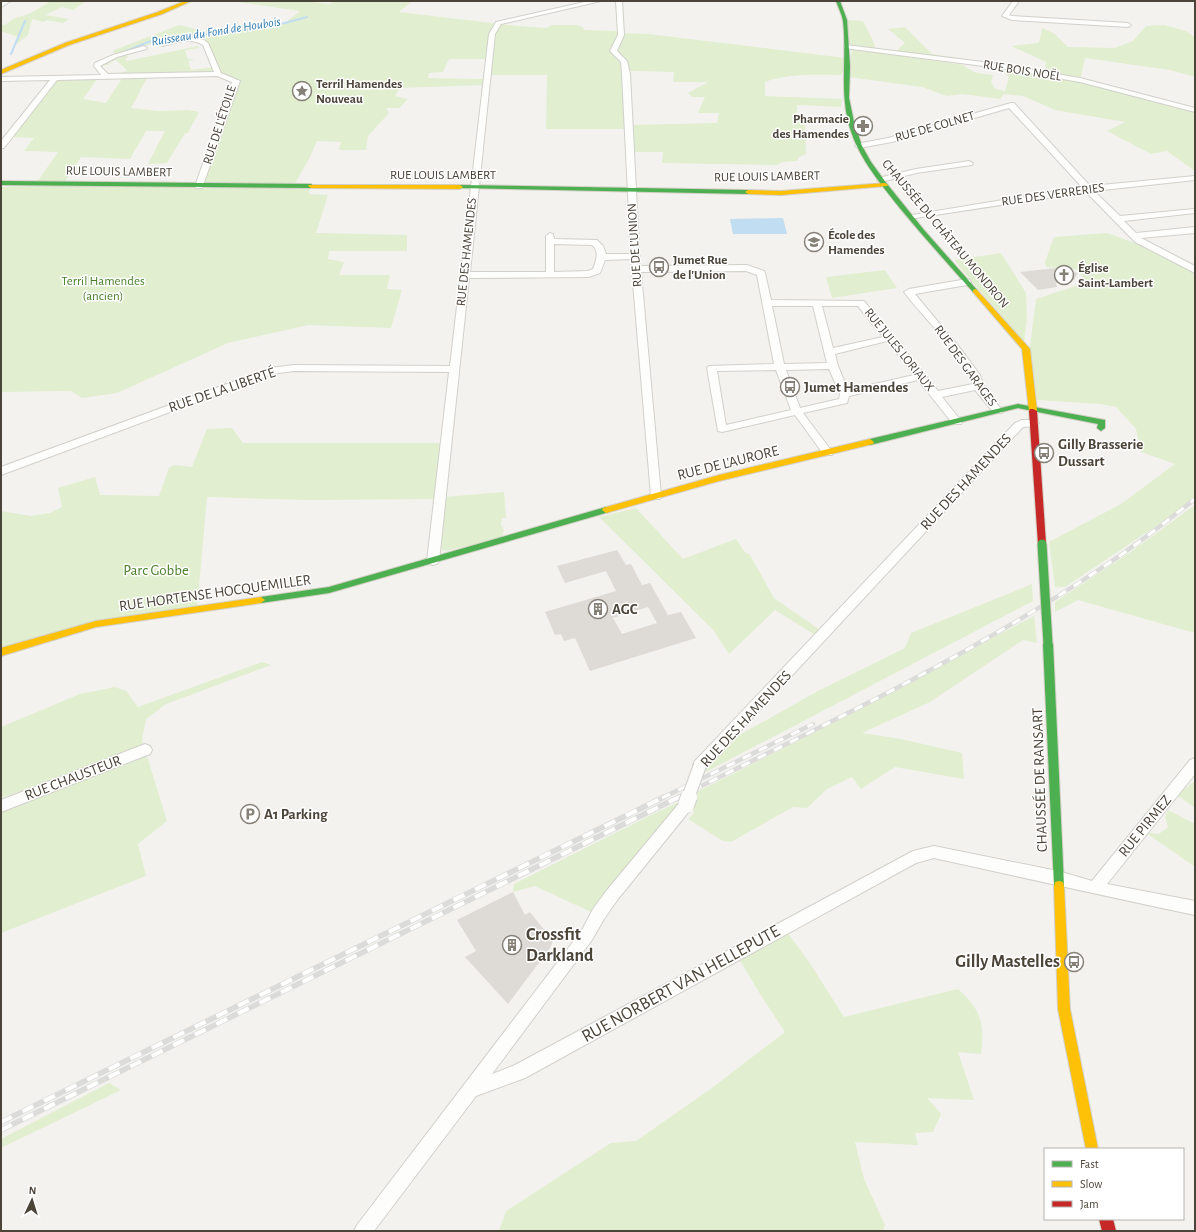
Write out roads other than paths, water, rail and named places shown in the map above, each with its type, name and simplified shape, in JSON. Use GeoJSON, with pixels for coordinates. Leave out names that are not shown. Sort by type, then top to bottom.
{"type":"FeatureCollection","features":[{"type":"Feature","properties":{"kind":"street"},"geometry":{"type":"LineString","coordinates":[[1,5],[8,1]]}},
{"type":"Feature","properties":{"kind":"street"},"geometry":{"type":"LineString","coordinates":[[1,72],[79,40],[160,13],[189,1]]}},
{"type":"Feature","properties":{"kind":"street","name":"RUE DES HAMENDES"},"geometry":{"type":"LineString","coordinates":[[433,560],[473,188],[492,32],[498,23],[508,20],[598,1]]}},
{"type":"Feature","properties":{"kind":"street","name":"RUE DE L'UNION"},"geometry":{"type":"LineString","coordinates":[[619,1],[621,35],[613,50],[624,61],[626,74],[635,256],[656,496]]}},
{"type":"Feature","properties":{"kind":"street","name":"CHAUSSÉE DU CHÂTEAU MONDRON"},"geometry":{"type":"LineString","coordinates":[[838,1],[845,20],[847,70],[846,98],[860,146],[868,162],[883,182],[967,282],[1026,349],[1033,408]]}},
{"type":"Feature","properties":{"kind":"street"},"geometry":{"type":"LineString","coordinates":[[1016,1],[1005,16],[1012,18],[1128,25]]}},
{"type":"Feature","properties":{"kind":"street","name":"RUE DE L'ÉTOILE"},"geometry":{"type":"LineString","coordinates":[[162,44],[187,39],[197,39],[204,42],[208,48],[218,74]]}},
{"type":"Feature","properties":{"kind":"street","name":"RUE BOIS NOËL"},"geometry":{"type":"LineString","coordinates":[[846,47],[999,66],[1080,80],[1195,110]]}},
{"type":"Feature","properties":{"kind":"street"},"geometry":{"type":"LineString","coordinates":[[107,77],[97,66],[97,64],[115,56],[144,48]]}},
{"type":"Feature","properties":{"kind":"street","name":"RUE DE L'ÉTOILE"},"geometry":{"type":"LineString","coordinates":[[1,79],[218,74],[236,81],[199,186]]}},
{"type":"Feature","properties":{"kind":"street"},"geometry":{"type":"LineString","coordinates":[[1,146],[54,78]]}},
{"type":"Feature","properties":{"kind":"street","name":"RUE DE COLNET"},"geometry":{"type":"LineString","coordinates":[[860,146],[889,140],[1008,102],[1088,189],[1138,240],[1195,270]]}},
{"type":"Feature","properties":{"kind":"street"},"geometry":{"type":"LineString","coordinates":[[883,182],[916,171],[969,163]]}},
{"type":"Feature","properties":{"kind":"street","name":"RUE DES VERRERIES"},"geometry":{"type":"LineString","coordinates":[[912,217],[1088,189],[1195,178]]}},
{"type":"Feature","properties":{"kind":"street","name":"RUE LOUIS LAMBERT"},"geometry":{"type":"LineString","coordinates":[[1,183],[631,189],[781,193],[883,182]]}},
{"type":"Feature","properties":{"kind":"street"},"geometry":{"type":"LineString","coordinates":[[1119,219],[1195,211]]}},
{"type":"Feature","properties":{"kind":"street"},"geometry":{"type":"LineString","coordinates":[[1134,236],[1195,230]]}},
{"type":"Feature","properties":{"kind":"street"},"geometry":{"type":"LineString","coordinates":[[464,275],[589,274],[597,271],[602,257],[599,246],[594,242],[550,238],[550,274]]}},
{"type":"Feature","properties":{"kind":"street"},"geometry":{"type":"LineString","coordinates":[[602,257],[635,256]]}},
{"type":"Feature","properties":{"kind":"street"},"geometry":{"type":"LineString","coordinates":[[1184,264],[1195,260]]}},
{"type":"Feature","properties":{"kind":"street"},"geometry":{"type":"LineString","coordinates":[[636,269],[747,268],[761,273],[780,366],[788,391],[797,412],[828,452]]}},
{"type":"Feature","properties":{"kind":"street","name":"RUE DES GARAGES"},"geometry":{"type":"LineString","coordinates":[[967,282],[909,292],[960,354],[974,375],[980,391],[998,411]]}},
{"type":"Feature","properties":{"kind":"street","name":"RUE JULES LORIAUX"},"geometry":{"type":"LineString","coordinates":[[767,303],[861,303],[957,422]]}},
{"type":"Feature","properties":{"kind":"street"},"geometry":{"type":"LineString","coordinates":[[817,303],[833,366],[845,394],[843,401],[722,429],[712,368],[833,366]]}},
{"type":"Feature","properties":{"kind":"street"},"geometry":{"type":"LineString","coordinates":[[829,352],[889,338]]}},
{"type":"Feature","properties":{"kind":"street","name":"RUE DE LA LIBERTÉ"},"geometry":{"type":"LineString","coordinates":[[1,471],[270,371],[294,368],[454,369]]}},
{"type":"Feature","properties":{"kind":"street"},"geometry":{"type":"LineString","coordinates":[[845,394],[920,377]]}},
{"type":"Feature","properties":{"kind":"street","name":"RUE JULES LORIAUX"},"geometry":{"type":"LineString","coordinates":[[935,395],[978,386]]}},
{"type":"Feature","properties":{"kind":"street","name":"RUE DE L'AURORE"},"geometry":{"type":"LineString","coordinates":[[433,560],[719,478],[957,422],[1018,406],[1102,422],[1101,428]]}},
{"type":"Feature","properties":{"kind":"street","name":"CHAUSSÉE DE RANSART"},"geometry":{"type":"LineString","coordinates":[[1033,408],[1048,644],[1064,1009],[1092,1148]]}},
{"type":"Feature","properties":{"kind":"street","name":"RUE DES HAMENDES"},"geometry":{"type":"LineString","coordinates":[[470,1090],[587,935],[597,915],[628,874],[686,805],[700,765],[804,657],[1019,425],[1022,423],[1034,423]]}},
{"type":"Feature","properties":{"kind":"street","name":"RUE HORTENSE HOCQUEMILLER"},"geometry":{"type":"LineString","coordinates":[[1,652],[96,624],[329,590],[433,560]]}},
{"type":"Feature","properties":{"kind":"street","name":"RUE CHAUSTEUR"},"geometry":{"type":"LineString","coordinates":[[1,806],[145,750]]}},
{"type":"Feature","properties":{"kind":"street","name":"RUE PIRMEZ"},"geometry":{"type":"LineString","coordinates":[[1095,888],[1195,764]]}},
{"type":"Feature","properties":{"kind":"street","name":"RUE NORBERT VAN HELLEPUTE"},"geometry":{"type":"LineString","coordinates":[[470,1090],[519,1072],[913,857],[934,852],[1058,878],[1095,888],[1195,908]]}},
{"type":"Feature","properties":{"kind":"street"},"geometry":{"type":"LineString","coordinates":[[363,1231],[470,1090]]}},
{"type":"Feature","properties":{"kind":"street"},"geometry":{"type":"LineString","coordinates":[[1106,1220],[1109,1231]]}},
{"type":"Feature","properties":{"kind":"water"},"geometry":{"type":"Polygon","coordinates":[[[783,218],[787,234],[733,234],[730,219],[783,218]]]}},
{"type":"Feature","properties":{"kind":"waterway","name":"Ruisseau du Fond de Houbois"},"geometry":{"type":"LineString","coordinates":[[126,51],[151,41],[249,29],[285,23],[307,17]]}},
{"type":"Feature","properties":{"kind":"waterway"},"geometry":{"type":"LineString","coordinates":[[11,54],[25,21]]}},
{"type":"Feature","properties":{"kind":"railway"},"geometry":{"type":"LineString","coordinates":[[677,798],[839,718],[998,632],[1112,561],[1195,499]]}},
{"type":"Feature","properties":{"kind":"railway"},"geometry":{"type":"LineString","coordinates":[[662,798],[813,724]]}},
{"type":"Feature","properties":{"kind":"railway"},"geometry":{"type":"LineString","coordinates":[[1,1122],[664,797]]}},
{"type":"Feature","properties":{"kind":"railway"},"geometry":{"type":"LineString","coordinates":[[1,1130],[679,797]]}},
{"type":"Feature","properties":{"kind":"place","name":"Terril Hamendes Nouveau"},"geometry":{"type":"Point","coordinates":[302,91]}},
{"type":"Feature","properties":{"kind":"place","name":"Pharmacie des Hamendes"},"geometry":{"type":"Point","coordinates":[863,126]}},
{"type":"Feature","properties":{"kind":"place","name":"École des Hamendes"},"geometry":{"type":"Point","coordinates":[814,242]}},
{"type":"Feature","properties":{"kind":"place","name":"Jumet Rue de l'Union"},"geometry":{"type":"Point","coordinates":[659,267]}},
{"type":"Feature","properties":{"kind":"place","name":"Église Saint-Lambert"},"geometry":{"type":"Point","coordinates":[1064,275]}},
{"type":"Feature","properties":{"kind":"place","name":"Jumet Hamendes"},"geometry":{"type":"Point","coordinates":[790,387]}},
{"type":"Feature","properties":{"kind":"place","name":"Gilly Brasserie Dussart"},"geometry":{"type":"Point","coordinates":[1044,453]}},
{"type":"Feature","properties":{"kind":"place","name":"AGC"},"geometry":{"type":"Point","coordinates":[598,609]}},
{"type":"Feature","properties":{"kind":"place","name":"A1 Parking"},"geometry":{"type":"Point","coordinates":[250,814]}},
{"type":"Feature","properties":{"kind":"place","name":"Crossfit Darkland"},"geometry":{"type":"Point","coordinates":[512,945]}},
{"type":"Feature","properties":{"kind":"place","name":"Gilly Mastelles"},"geometry":{"type":"Point","coordinates":[1074,962]}},
{"type":"Feature","properties":{"kind":"park label","name":"Terril Hamendes (ancien)"},"geometry":{"type":"Point","coordinates":[103,288]}},
{"type":"Feature","properties":{"kind":"park label","name":"Parc Gobbe"},"geometry":{"type":"Point","coordinates":[156,570]}}]}
